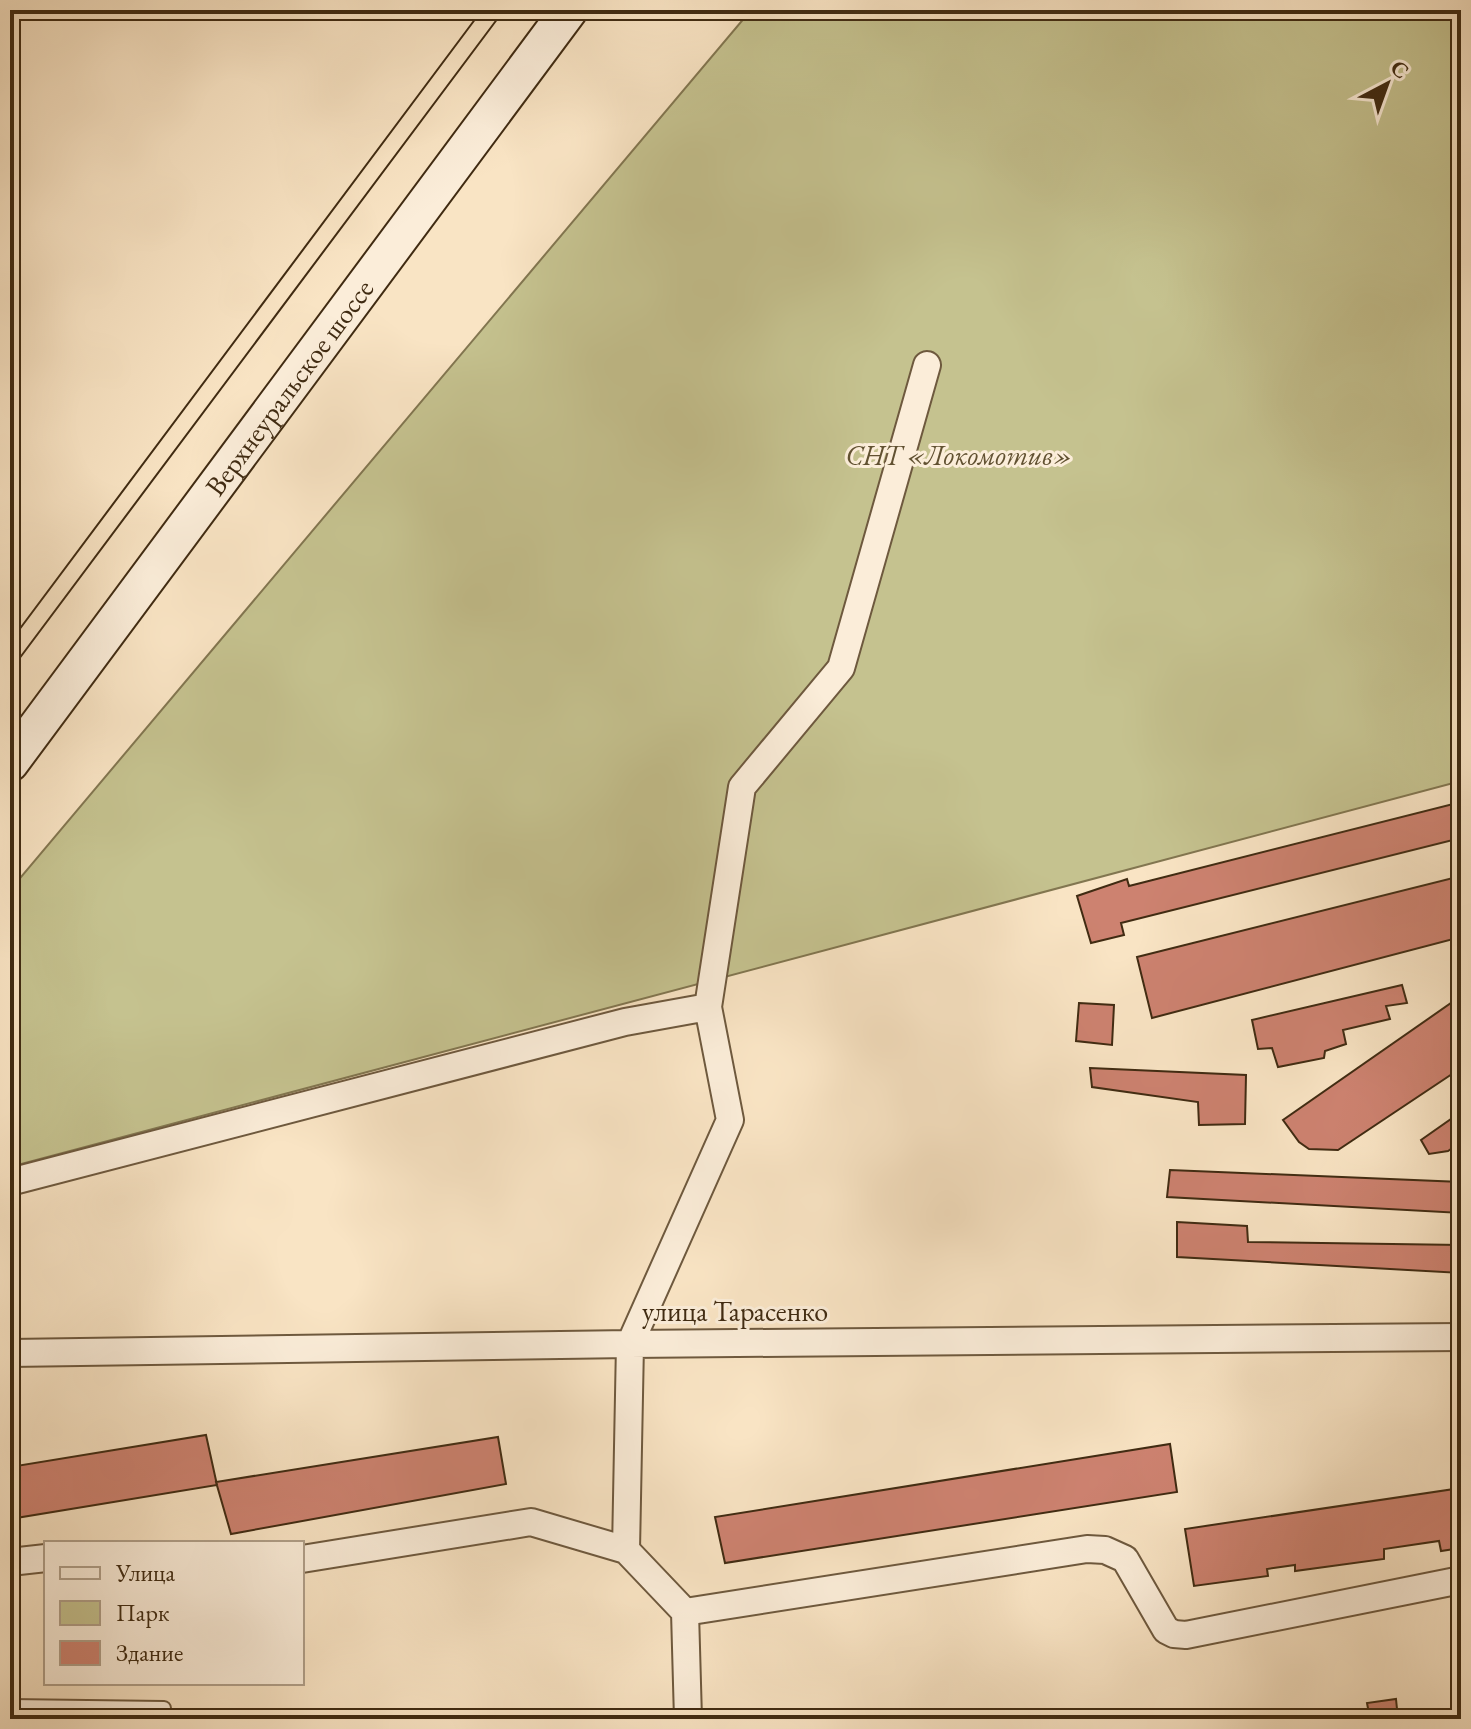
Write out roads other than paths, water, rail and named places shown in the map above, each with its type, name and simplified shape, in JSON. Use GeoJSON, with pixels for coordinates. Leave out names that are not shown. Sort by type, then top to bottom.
{"type":"FeatureCollection","features":[{"type":"Feature","properties":{"kind":"main road","name":"Верхнеуральское шоссе"},"geometry":{"type":"LineString","coordinates":[[10,763],[569,10]]}},
{"type":"Feature","properties":{"kind":"street"},"geometry":{"type":"LineString","coordinates":[[626,1550],[630,1344],[730,1120],[708,1007],[742,787],[841,668],[927,365]]}},
{"type":"Feature","properties":{"kind":"street"},"geometry":{"type":"LineString","coordinates":[[10,1182],[625,1022],[708,1007]]}},
{"type":"Feature","properties":{"kind":"street","name":"улица Тарасенко"},"geometry":{"type":"LineString","coordinates":[[10,1353],[1461,1337]]}},
{"type":"Feature","properties":{"kind":"street"},"geometry":{"type":"LineString","coordinates":[[304,1559],[531,1522],[626,1550],[685,1612],[688,1719]]}},
{"type":"Feature","properties":{"kind":"street"},"geometry":{"type":"LineString","coordinates":[[685,1612],[1087,1549],[1105,1550],[1125,1559],[1166,1630],[1186,1635],[1461,1580]]}},
{"type":"Feature","properties":{"kind":"street"},"geometry":{"type":"LineString","coordinates":[[10,1562],[44,1558]]}},
{"type":"Feature","properties":{"kind":"lane"},"geometry":{"type":"LineString","coordinates":[[10,1706],[164,1708]]}},
{"type":"Feature","properties":{"kind":"tram line"},"geometry":{"type":"LineString","coordinates":[[10,642],[482,10]]}},
{"type":"Feature","properties":{"kind":"tram line"},"geometry":{"type":"LineString","coordinates":[[10,671],[504,10]]}},
{"type":"Feature","properties":{"kind":"park label","name":"СНТ «Локомотив»"},"geometry":{"type":"Point","coordinates":[959,455]}}]}
